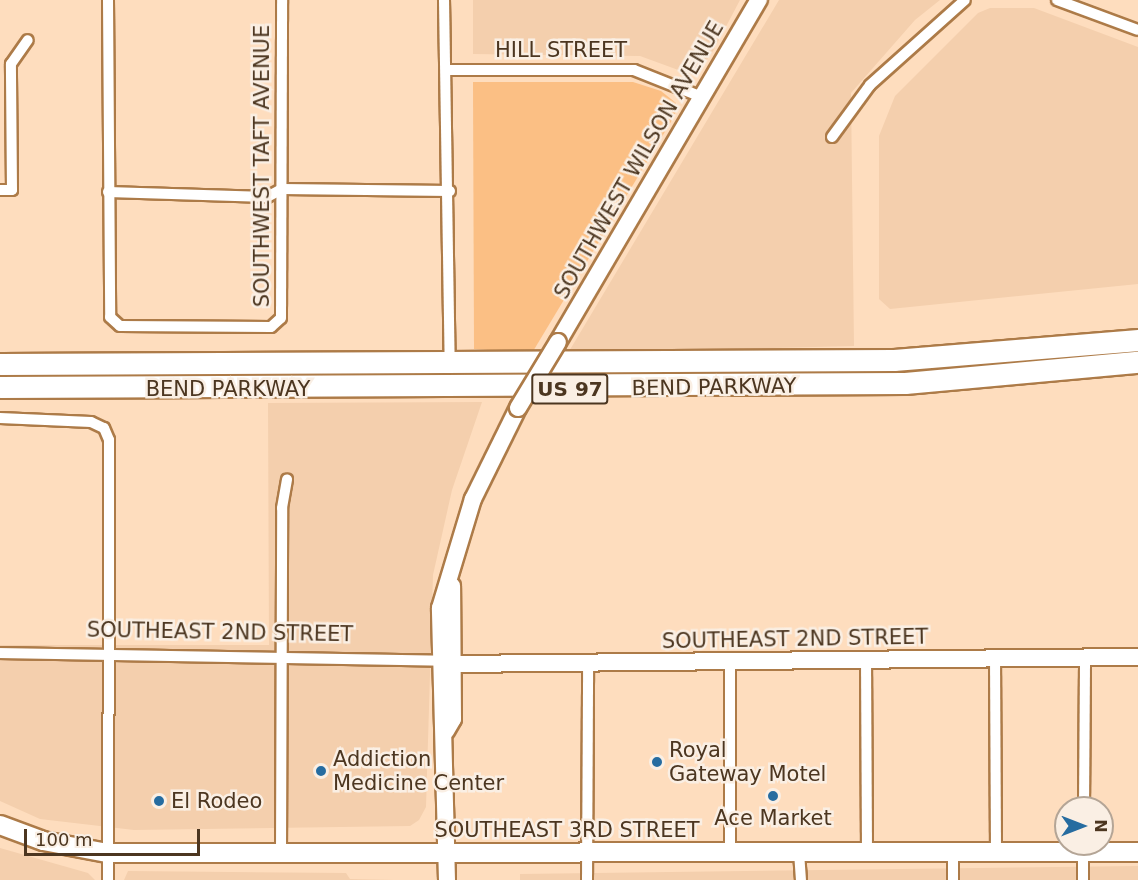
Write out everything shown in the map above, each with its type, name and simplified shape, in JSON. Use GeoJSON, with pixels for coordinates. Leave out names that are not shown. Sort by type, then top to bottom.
{"type":"FeatureCollection","features":[{"type":"Feature","properties":{"kind":"highway","name":"BEND PARKWAY"},"geometry":{"type":"LineString","coordinates":[[0,364],[450,366],[927,359],[1138,340]]}},
{"type":"Feature","properties":{"kind":"highway","name":"BEND PARKWAY"},"geometry":{"type":"LineString","coordinates":[[0,387],[895,384],[1023,376],[1138,362]]}},
{"type":"Feature","properties":{"kind":"main road","name":"SOUTHEAST 3RD STREET"},"geometry":{"type":"LineString","coordinates":[[0,825],[43,841],[108,853],[996,852],[1054,849]]}},
{"type":"Feature","properties":{"kind":"main road","name":"SOUTHEAST 3RD STREET"},"geometry":{"type":"LineString","coordinates":[[1114,850],[1138,852]]}},
{"type":"Feature","properties":{"kind":"street"},"geometry":{"type":"LineString","coordinates":[[108,0],[108,192],[267,197],[282,189],[450,190]]}},
{"type":"Feature","properties":{"kind":"street","name":"SOUTHWEST TAFT AVENUE"},"geometry":{"type":"LineString","coordinates":[[108,192],[110,316],[120,326],[271,327],[281,318],[282,0]]}},
{"type":"Feature","properties":{"kind":"street"},"geometry":{"type":"LineString","coordinates":[[444,0],[449,70],[450,366]]}},
{"type":"Feature","properties":{"kind":"street","name":"SOUTHWEST WILSON AVENUE"},"geometry":{"type":"LineString","coordinates":[[447,880],[446,731],[453,719],[446,662],[449,572],[483,474],[518,408],[759,0]]}},
{"type":"Feature","properties":{"kind":"street"},"geometry":{"type":"LineString","coordinates":[[832,137],[870,85],[965,0]]}},
{"type":"Feature","properties":{"kind":"street"},"geometry":{"type":"LineString","coordinates":[[1057,0],[1138,30]]}},
{"type":"Feature","properties":{"kind":"street"},"geometry":{"type":"LineString","coordinates":[[0,190],[12,190],[11,64],[28,40]]}},
{"type":"Feature","properties":{"kind":"street","name":"HILL STREET"},"geometry":{"type":"LineString","coordinates":[[449,70],[634,69],[702,97]]}},
{"type":"Feature","properties":{"kind":"street"},"geometry":{"type":"LineString","coordinates":[[0,418],[91,422],[104,428],[109,440],[108,880]]}},
{"type":"Feature","properties":{"kind":"street"},"geometry":{"type":"LineString","coordinates":[[281,852],[281,657],[287,479]]}},
{"type":"Feature","properties":{"kind":"street","name":"SOUTHEAST 2ND STREET"},"geometry":{"type":"LineString","coordinates":[[0,653],[281,657],[588,666],[866,658],[1138,657]]}},
{"type":"Feature","properties":{"kind":"street"},"geometry":{"type":"LineString","coordinates":[[995,657],[996,852]]}},
{"type":"Feature","properties":{"kind":"street"},"geometry":{"type":"LineString","coordinates":[[866,658],[867,852]]}},
{"type":"Feature","properties":{"kind":"street"},"geometry":{"type":"LineString","coordinates":[[1083,796],[1085,658]]}},
{"type":"Feature","properties":{"kind":"street"},"geometry":{"type":"LineString","coordinates":[[730,663],[730,852]]}},
{"type":"Feature","properties":{"kind":"street"},"geometry":{"type":"LineString","coordinates":[[587,880],[588,666]]}},
{"type":"Feature","properties":{"kind":"street"},"geometry":{"type":"LineString","coordinates":[[799,852],[801,880]]}},
{"type":"Feature","properties":{"kind":"street"},"geometry":{"type":"LineString","coordinates":[[953,852],[953,880]]}},
{"type":"Feature","properties":{"kind":"street"},"geometry":{"type":"LineString","coordinates":[[1083,856],[1083,880]]}},
{"type":"Feature","properties":{"kind":"shaded area"},"geometry":{"type":"Polygon","coordinates":[[[473,0],[740,0],[711,55],[692,75],[640,56],[473,54],[473,0]]]}},
{"type":"Feature","properties":{"kind":"shaded area"},"geometry":{"type":"Polygon","coordinates":[[[779,0],[940,0],[915,20],[851,93],[854,346],[568,353],[779,0]]]}},
{"type":"Feature","properties":{"kind":"shaded area"},"geometry":{"type":"Polygon","coordinates":[[[990,8],[1034,8],[1138,47],[1138,284],[890,309],[879,299],[879,136],[895,96],[978,13],[990,8]]]}},
{"type":"Feature","properties":{"kind":"shaded area"},"geometry":{"type":"Polygon","coordinates":[[[473,82],[633,82],[661,91],[676,103],[675,115],[532,353],[474,349],[473,82]]]}},
{"type":"Feature","properties":{"kind":"shaded area"},"geometry":{"type":"Polygon","coordinates":[[[482,402],[452,490],[433,575],[426,807],[419,820],[410,826],[134,830],[40,819],[0,801],[0,645],[269,645],[268,403],[482,402]]]}},
{"type":"Feature","properties":{"kind":"shaded area"},"geometry":{"type":"Polygon","coordinates":[[[0,848],[88,873],[95,880],[0,880],[0,848]]]}},
{"type":"Feature","properties":{"kind":"shaded area"},"geometry":{"type":"Polygon","coordinates":[[[1138,866],[1138,880],[520,880],[520,874],[1138,866]]]}},
{"type":"Feature","properties":{"kind":"shaded area"},"geometry":{"type":"Polygon","coordinates":[[[128,871],[346,873],[350,879],[395,880],[124,880],[128,871]]]}},
{"type":"Feature","properties":{"kind":"place","name":"Royal Gateway Motel"},"geometry":{"type":"Point","coordinates":[657,762]}},
{"type":"Feature","properties":{"kind":"place","name":"Addiction Medicine Center"},"geometry":{"type":"Point","coordinates":[321,771]}},
{"type":"Feature","properties":{"kind":"place","name":"Ace Market"},"geometry":{"type":"Point","coordinates":[773,796]}},
{"type":"Feature","properties":{"kind":"place","name":"El Rodeo"},"geometry":{"type":"Point","coordinates":[159,801]}}]}
